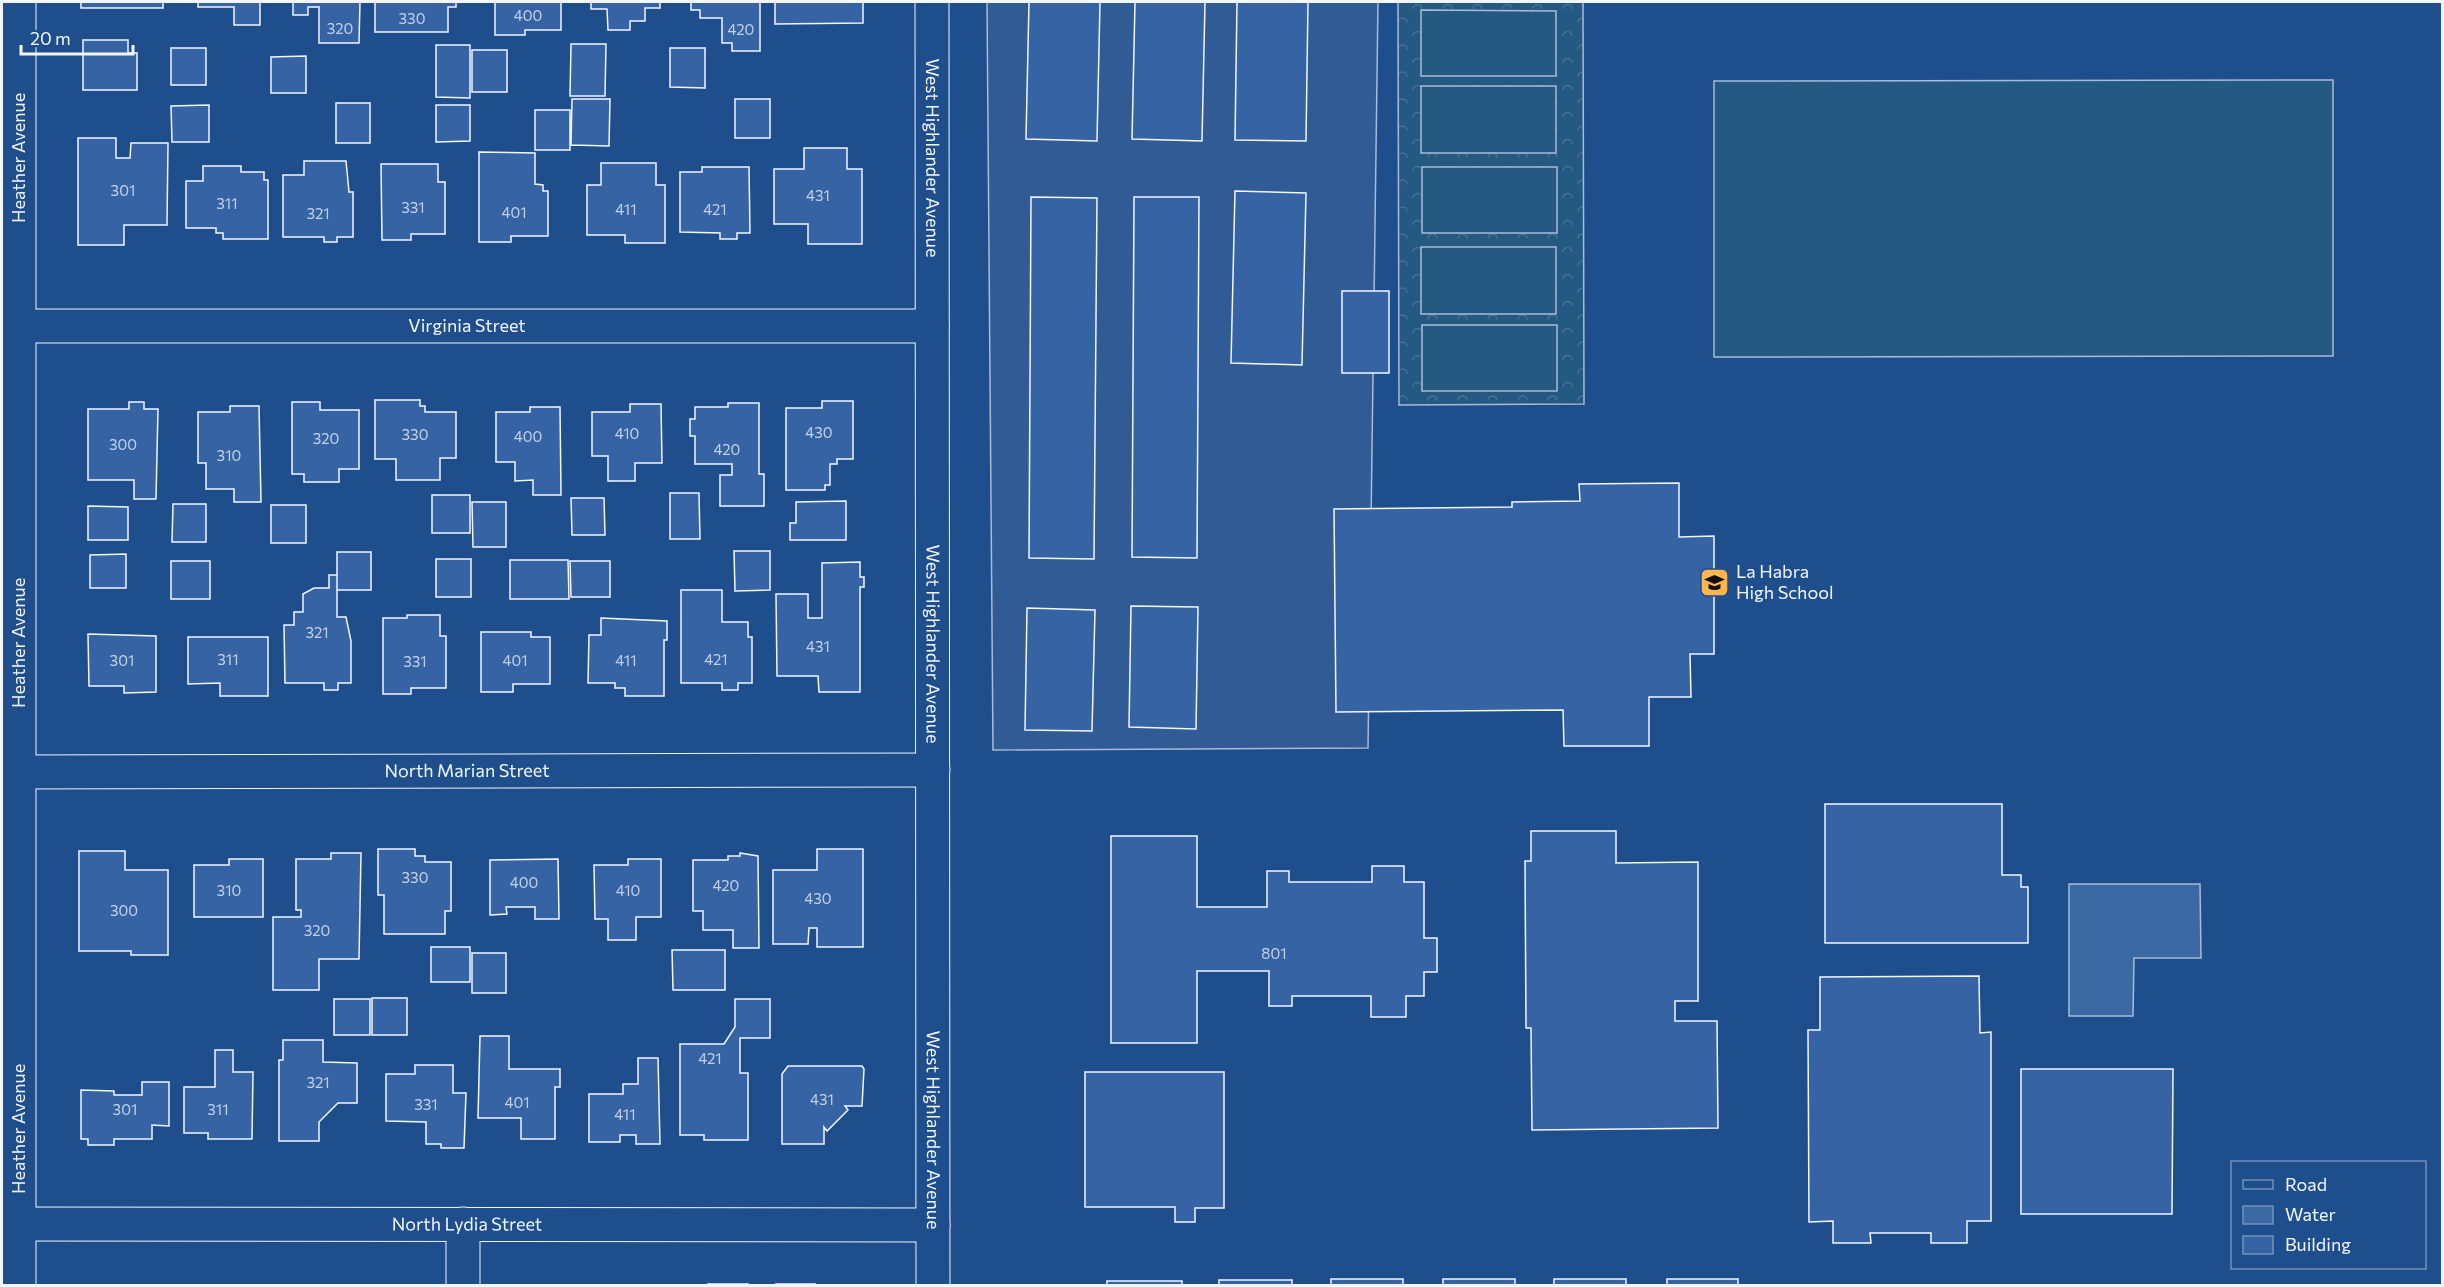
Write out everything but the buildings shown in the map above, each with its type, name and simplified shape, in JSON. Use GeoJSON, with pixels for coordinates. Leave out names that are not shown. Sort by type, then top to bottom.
{"type":"FeatureCollection","features":[{"type":"Feature","properties":{"kind":"street","name":"Heather Avenue"},"geometry":{"type":"LineString","coordinates":[[19,2],[10,326],[10,1224],[19,1286]]}},
{"type":"Feature","properties":{"kind":"street","name":"West Highlander Avenue"},"geometry":{"type":"LineString","coordinates":[[932,2],[933,1286]]}},
{"type":"Feature","properties":{"kind":"street","name":"Virginia Street"},"geometry":{"type":"LineString","coordinates":[[10,326],[932,326]]}},
{"type":"Feature","properties":{"kind":"street","name":"North Marian Street"},"geometry":{"type":"LineString","coordinates":[[10,772],[933,770]]}},
{"type":"Feature","properties":{"kind":"street","name":"North Lydia Street"},"geometry":{"type":"LineString","coordinates":[[10,1224],[933,1225]]}},
{"type":"Feature","properties":{"kind":"street"},"geometry":{"type":"LineString","coordinates":[[463,1224],[463,1286]]}},
{"type":"Feature","properties":{"kind":"green space"},"geometry":{"type":"Polygon","coordinates":[[[1398,2],[1583,2],[1584,404],[1399,405],[1398,2]]]}},
{"type":"Feature","properties":{"kind":"green space"},"geometry":{"type":"Polygon","coordinates":[[[1421,10],[1556,11],[1556,76],[1421,76],[1421,10]]]}},
{"type":"Feature","properties":{"kind":"green space"},"geometry":{"type":"Polygon","coordinates":[[[2333,80],[2333,356],[1714,357],[1714,81],[2333,80]]]}},
{"type":"Feature","properties":{"kind":"green space"},"geometry":{"type":"Polygon","coordinates":[[[1421,86],[1556,86],[1556,153],[1421,153],[1421,86]]]}},
{"type":"Feature","properties":{"kind":"green space"},"geometry":{"type":"Polygon","coordinates":[[[1422,167],[1557,167],[1557,233],[1422,233],[1422,167]]]}},
{"type":"Feature","properties":{"kind":"green space"},"geometry":{"type":"Polygon","coordinates":[[[1421,247],[1556,247],[1556,314],[1421,314],[1421,247]]]}},
{"type":"Feature","properties":{"kind":"green space"},"geometry":{"type":"Polygon","coordinates":[[[1422,325],[1557,325],[1557,391],[1422,391],[1422,325]]]}},
{"type":"Feature","properties":{"kind":"shaded area"},"geometry":{"type":"Polygon","coordinates":[[[987,2],[1378,2],[1368,748],[993,750],[987,2]]]}},
{"type":"Feature","properties":{"kind":"water"},"geometry":{"type":"Polygon","coordinates":[[[2069,884],[2200,884],[2201,958],[2134,958],[2133,1016],[2069,1016],[2069,884]]]}},
{"type":"Feature","properties":{"kind":"place","name":"La Habra High School"},"geometry":{"type":"Point","coordinates":[1715,582]}}]}
